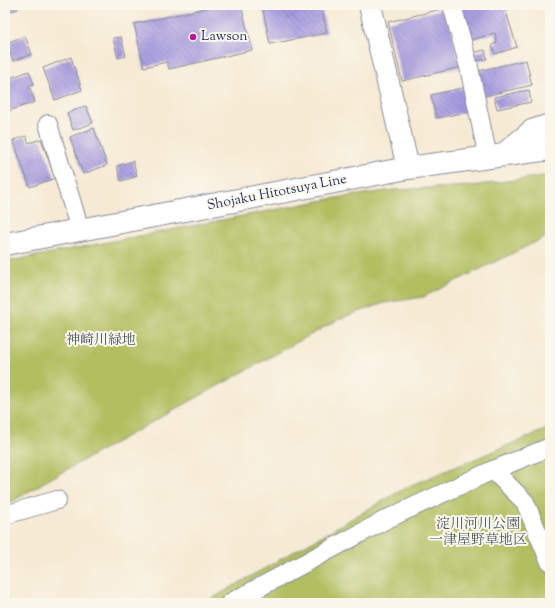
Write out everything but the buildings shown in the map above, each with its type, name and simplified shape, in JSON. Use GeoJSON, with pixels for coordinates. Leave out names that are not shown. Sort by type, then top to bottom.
{"type":"FeatureCollection","features":[{"type":"Feature","properties":{"kind":"main road"},"geometry":{"type":"LineString","coordinates":[[370,5],[408,168]]}},
{"type":"Feature","properties":{"kind":"main road"},"geometry":{"type":"LineString","coordinates":[[496,157],[532,131],[550,125]]}},
{"type":"Feature","properties":{"kind":"main road","name":"Shojaku Hitotsuya Line"},"geometry":{"type":"LineString","coordinates":[[5,244],[408,168],[550,149]]}},
{"type":"Feature","properties":{"kind":"lane"},"geometry":{"type":"LineString","coordinates":[[452,5],[496,157]]}},
{"type":"Feature","properties":{"kind":"lane"},"geometry":{"type":"LineString","coordinates":[[48,124],[80,230]]}},
{"type":"Feature","properties":{"kind":"lane"},"geometry":{"type":"LineString","coordinates":[[230,603],[387,519],[493,470],[550,447]]}},
{"type":"Feature","properties":{"kind":"lane"},"geometry":{"type":"LineString","coordinates":[[493,470],[525,502],[550,562]]}},
{"type":"Feature","properties":{"kind":"lane"},"geometry":{"type":"LineString","coordinates":[[5,515],[57,500]]}},
{"type":"Feature","properties":{"kind":"green space","name":"神崎川緑地"},"geometry":{"type":"Polygon","coordinates":[[[550,175],[550,235],[423,297],[384,303],[339,319],[46,481],[5,506],[5,262],[330,199],[393,190],[471,186],[550,175]]]}},
{"type":"Feature","properties":{"kind":"green space","name":"淀川河川公園 一津屋野草地区"},"geometry":{"type":"Polygon","coordinates":[[[550,428],[550,603],[204,603],[409,486],[550,428]]]}},
{"type":"Feature","properties":{"kind":"place","name":"Lawson"},"geometry":{"type":"Point","coordinates":[193,37]}}]}
